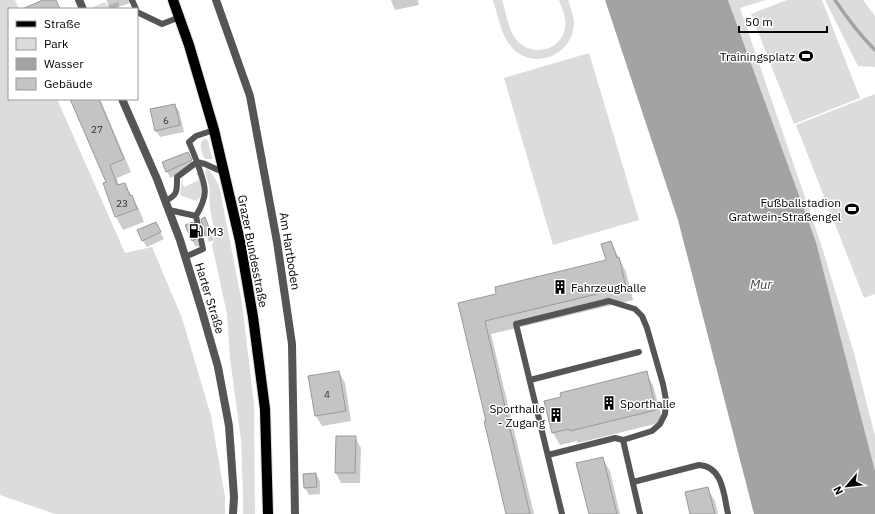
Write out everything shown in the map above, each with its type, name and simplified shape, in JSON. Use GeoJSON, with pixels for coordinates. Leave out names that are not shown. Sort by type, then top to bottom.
{"type":"FeatureCollection","features":[{"type":"Feature","properties":{"kind":"main road","name":"Grazer Bundesstraße"},"geometry":{"type":"LineString","coordinates":[[173,0],[180,17],[214,130],[225,173],[242,256],[253,317],[265,409],[268,514]]}},
{"type":"Feature","properties":{"kind":"street","name":"Am Hartboden"},"geometry":{"type":"LineString","coordinates":[[216,0],[250,96],[277,242],[292,344],[295,514]]}},
{"type":"Feature","properties":{"kind":"street","name":"Harter Straße"},"geometry":{"type":"LineString","coordinates":[[122,100],[169,210],[202,308],[218,367],[229,426],[234,514]]}},
{"type":"Feature","properties":{"kind":"lane"},"geometry":{"type":"LineString","coordinates":[[138,12],[162,24],[180,17]]}},
{"type":"Feature","properties":{"kind":"lane"},"geometry":{"type":"LineString","coordinates":[[185,256],[203,249],[196,216],[204,202],[205,187],[189,142],[196,136],[214,130]]}},
{"type":"Feature","properties":{"kind":"lane"},"geometry":{"type":"LineString","coordinates":[[165,201],[173,197],[177,192],[177,178],[197,162]]}},
{"type":"Feature","properties":{"kind":"lane"},"geometry":{"type":"LineString","coordinates":[[197,162],[225,173]]}},
{"type":"Feature","properties":{"kind":"lane"},"geometry":{"type":"LineString","coordinates":[[169,210],[196,216]]}},
{"type":"Feature","properties":{"kind":"lane"},"geometry":{"type":"LineString","coordinates":[[548,455],[615,438],[623,440],[652,431],[660,424],[665,414],[666,400],[663,384],[648,328],[642,316],[635,309],[609,302],[516,324],[562,514]]}},
{"type":"Feature","properties":{"kind":"lane"},"geometry":{"type":"LineString","coordinates":[[530,380],[639,352]]}},
{"type":"Feature","properties":{"kind":"lane"},"geometry":{"type":"LineString","coordinates":[[623,440],[640,514]]}},
{"type":"Feature","properties":{"kind":"lane"},"geometry":{"type":"LineString","coordinates":[[633,482],[699,465],[706,466],[716,473],[720,480],[728,514]]}},
{"type":"Feature","properties":{"kind":"green space"},"geometry":{"type":"Polygon","coordinates":[[[0,0],[15,0],[19,8],[8,8],[8,100],[57,100],[125,253],[152,247],[182,318],[211,416],[225,497],[225,514],[55,514],[0,495],[0,0]]]}},
{"type":"Feature","properties":{"kind":"green space"},"geometry":{"type":"Polygon","coordinates":[[[493,0],[502,0],[509,25],[515,38],[528,48],[536,50],[552,47],[563,35],[565,20],[559,0],[568,0],[574,21],[571,36],[566,45],[558,53],[548,57],[538,59],[517,53],[509,44],[501,29],[493,0]]]}},
{"type":"Feature","properties":{"kind":"green space"},"geometry":{"type":"Polygon","coordinates":[[[728,0],[766,0],[740,8],[821,244],[854,353],[875,436],[875,471],[816,242],[728,0]]]}},
{"type":"Feature","properties":{"kind":"green space","name":"Trainingsplatz"},"geometry":{"type":"Polygon","coordinates":[[[787,0],[822,0],[860,98],[794,124],[751,14],[787,0]]]}},
{"type":"Feature","properties":{"kind":"green space"},"geometry":{"type":"Polygon","coordinates":[[[825,0],[863,0],[875,16],[875,67],[858,66],[825,0]]]}},
{"type":"Feature","properties":{"kind":"green space"},"geometry":{"type":"Polygon","coordinates":[[[105,2],[107,6],[118,2],[120,8],[94,8],[105,2]]]}},
{"type":"Feature","properties":{"kind":"green space"},"geometry":{"type":"Polygon","coordinates":[[[589,53],[639,220],[553,245],[504,78],[589,53]]]}},
{"type":"Feature","properties":{"kind":"green space","name":"Fußballstadion Gratwein-Straßengel"},"geometry":{"type":"Polygon","coordinates":[[[875,94],[875,294],[864,298],[796,125],[875,94]]]}},
{"type":"Feature","properties":{"kind":"green space"},"geometry":{"type":"Polygon","coordinates":[[[204,139],[207,139],[213,159],[205,159],[202,154],[201,143],[204,139]]]}},
{"type":"Feature","properties":{"kind":"green space"},"geometry":{"type":"Polygon","coordinates":[[[206,168],[210,171],[219,185],[242,303],[254,404],[255,514],[243,514],[241,440],[230,358],[227,314],[212,245],[215,235],[210,210],[209,184],[206,175],[206,168]]]}},
{"type":"Feature","properties":{"kind":"green space"},"geometry":{"type":"Polygon","coordinates":[[[197,172],[202,191],[201,195],[196,201],[180,194],[182,179],[184,187],[199,180],[196,173],[197,172]]]}},
{"type":"Feature","properties":{"kind":"water","name":"Mur"},"geometry":{"type":"Polygon","coordinates":[[[605,0],[728,0],[816,242],[875,471],[875,514],[754,514],[678,220],[605,0]]]}},
{"type":"Feature","properties":{"kind":"building"},"geometry":{"type":"Polygon","coordinates":[[[43,0],[56,0],[60,8],[24,8],[43,0]]]}},
{"type":"Feature","properties":{"kind":"building"},"geometry":{"type":"Polygon","coordinates":[[[70,100],[99,100],[124,159],[110,165],[117,185],[125,183],[130,196],[132,195],[137,209],[115,217],[103,183],[106,182],[70,100]]]}},
{"type":"Feature","properties":{"kind":"building"},"geometry":{"type":"Polygon","coordinates":[[[175,104],[180,125],[155,131],[150,109],[175,104]]]}},
{"type":"Feature","properties":{"kind":"building"},"geometry":{"type":"Polygon","coordinates":[[[188,152],[192,160],[166,172],[162,162],[188,152]]]}},
{"type":"Feature","properties":{"kind":"building"},"geometry":{"type":"Polygon","coordinates":[[[205,217],[211,233],[205,236],[201,219],[205,217]]]}},
{"type":"Feature","properties":{"kind":"building"},"geometry":{"type":"Polygon","coordinates":[[[156,222],[161,232],[142,241],[137,230],[156,222]]]}},
{"type":"Feature","properties":{"kind":"building"},"geometry":{"type":"Polygon","coordinates":[[[193,222],[196,239],[192,241],[185,225],[193,222]]]}},
{"type":"Feature","properties":{"kind":"building"},"geometry":{"type":"Polygon","coordinates":[[[611,241],[617,258],[619,257],[626,287],[485,321],[530,514],[506,514],[458,303],[496,294],[495,287],[606,260],[601,244],[611,241]]]}},
{"type":"Feature","properties":{"kind":"building"},"geometry":{"type":"Polygon","coordinates":[[[339,371],[346,411],[315,416],[308,376],[339,371]]]}},
{"type":"Feature","properties":{"kind":"building","name":"Sporthalle"},"geometry":{"type":"Polygon","coordinates":[[[647,371],[656,410],[570,431],[569,429],[552,433],[544,401],[561,397],[560,393],[647,371]]]}},
{"type":"Feature","properties":{"kind":"building"},"geometry":{"type":"Polygon","coordinates":[[[336,436],[356,436],[355,473],[335,473],[336,436]]]}},
{"type":"Feature","properties":{"kind":"building"},"geometry":{"type":"Polygon","coordinates":[[[603,457],[617,514],[589,514],[576,463],[603,457]]]}},
{"type":"Feature","properties":{"kind":"building"},"geometry":{"type":"Polygon","coordinates":[[[316,473],[317,487],[304,488],[303,474],[316,473]]]}},
{"type":"Feature","properties":{"kind":"building"},"geometry":{"type":"Polygon","coordinates":[[[708,487],[715,514],[690,514],[685,492],[708,487]]]}},
{"type":"Feature","properties":{"kind":"waterway"},"geometry":{"type":"LineString","coordinates":[[835,0],[854,26],[875,50]]}},
{"type":"Feature","properties":{"kind":"place","name":"Trainingsplatz"},"geometry":{"type":"Point","coordinates":[806,56]}},
{"type":"Feature","properties":{"kind":"place","name":"Fußballstadion Gratwein-Straßengel"},"geometry":{"type":"Point","coordinates":[852,209]}},
{"type":"Feature","properties":{"kind":"place","name":"M3"},"geometry":{"type":"Point","coordinates":[196,231]}},
{"type":"Feature","properties":{"kind":"place","name":"Fahrzeughalle"},"geometry":{"type":"Point","coordinates":[560,287]}},
{"type":"Feature","properties":{"kind":"place","name":"Sporthalle"},"geometry":{"type":"Point","coordinates":[609,403]}},
{"type":"Feature","properties":{"kind":"place","name":"Sporthalle - Zugang"},"geometry":{"type":"Point","coordinates":[556,415]}}]}
